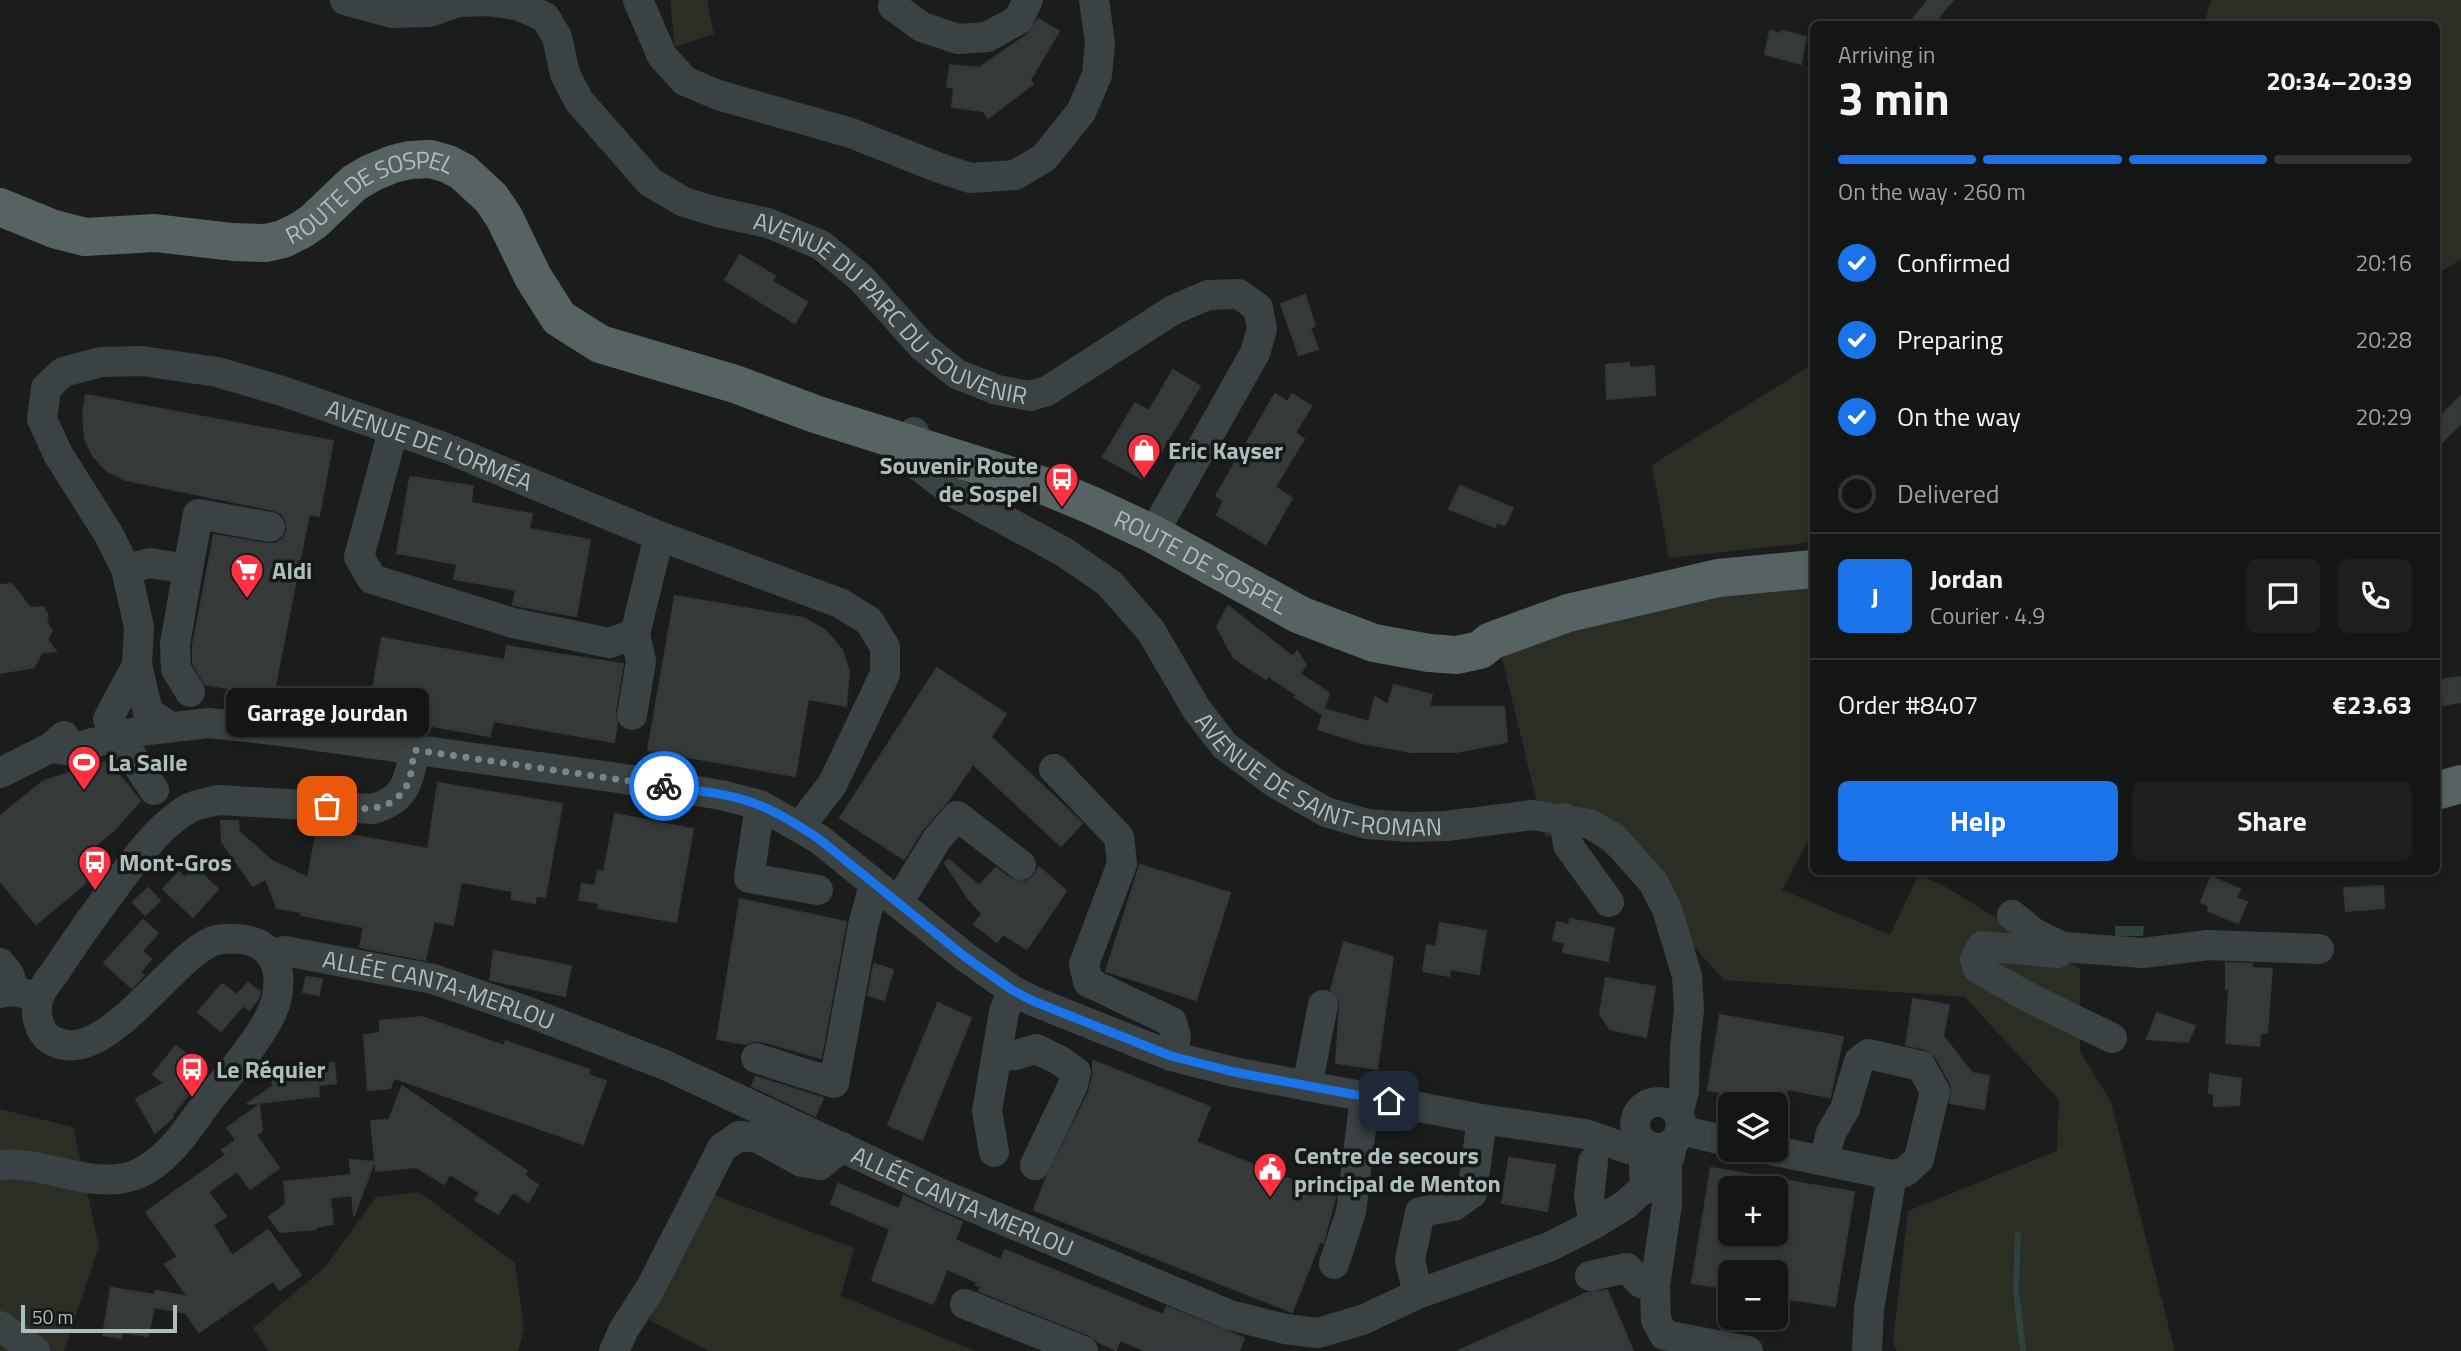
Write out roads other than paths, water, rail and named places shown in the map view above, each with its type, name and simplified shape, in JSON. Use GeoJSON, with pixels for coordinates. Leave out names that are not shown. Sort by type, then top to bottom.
{"type":"FeatureCollection","features":[{"type":"Feature","properties":{"kind":"main road","name":"ROUTE DE SOSPEL"},"geometry":{"type":"LineString","coordinates":[[0,207],[54,229],[85,237],[155,233],[250,244],[266,243],[283,239],[301,230],[354,183],[372,173],[410,160],[431,159],[463,172],[491,198],[504,217],[533,277],[559,318],[600,344],[735,384],[815,414],[913,438],[1050,488],[1156,529],[1300,615],[1374,643],[1457,655],[1480,650],[1491,641],[1568,613],[1718,578],[1810,569]]}},
{"type":"Feature","properties":{"kind":"main road"},"geometry":{"type":"LineString","coordinates":[[2440,790],[2461,784]]}},
{"type":"Feature","properties":{"kind":"street","name":"AVENUE DU PARC DU SOUVENIR"},"geometry":{"type":"LineString","coordinates":[[345,0],[392,13],[429,12],[458,2],[487,1],[517,5],[545,17],[557,37],[565,74],[579,101],[650,182],[684,202],[768,223],[821,245],[860,278],[932,354],[957,374],[997,390],[1030,396],[1047,391],[1173,310],[1208,295],[1239,294],[1258,308],[1262,329],[1255,353],[1156,529]]}},
{"type":"Feature","properties":{"kind":"street"},"geometry":{"type":"LineString","coordinates":[[638,0],[662,56],[685,81],[718,94],[851,133],[970,178],[1015,175],[1044,158],[1081,112],[1097,75],[1100,43],[1094,0]]}},
{"type":"Feature","properties":{"kind":"street"},"geometry":{"type":"LineString","coordinates":[[893,6],[922,27],[958,39],[987,37],[1018,20],[1028,0]]}},
{"type":"Feature","properties":{"kind":"street","name":"AVENUE DE L'ORMÉA"},"geometry":{"type":"LineString","coordinates":[[113,727],[137,665],[139,627],[125,569],[109,535],[58,454],[42,419],[46,387],[63,372],[101,362],[142,361],[217,372],[282,391],[446,448],[659,536],[840,603],[869,621],[885,647],[885,674],[832,785],[800,826]]}},
{"type":"Feature","properties":{"kind":"street"},"geometry":{"type":"LineString","coordinates":[[393,431],[359,557],[372,579],[527,626],[609,642],[635,634]]}},
{"type":"Feature","properties":{"kind":"street","name":"AVENUE DE SAINT-ROMAN"},"geometry":{"type":"LineString","coordinates":[[913,438],[919,467],[953,492],[1064,552],[1109,583],[1152,631],[1197,710],[1225,746],[1275,783],[1326,812],[1367,824],[1446,826],[1532,815],[1590,824],[1614,838],[1653,882],[1667,909],[1687,976],[1689,1009],[1685,1048],[1662,1130]]}},
{"type":"Feature","properties":{"kind":"street"},"geometry":{"type":"LineString","coordinates":[[190,692],[176,669],[175,644],[198,514],[270,527]]}},
{"type":"Feature","properties":{"kind":"street"},"geometry":{"type":"LineString","coordinates":[[632,715],[641,661],[635,634],[659,536]]}},
{"type":"Feature","properties":{"kind":"street"},"geometry":{"type":"LineString","coordinates":[[125,569],[150,563],[188,569]]}},
{"type":"Feature","properties":{"kind":"street","name":"AVENUE DE L'ORMÉA"},"geometry":{"type":"LineString","coordinates":[[137,665],[159,720]]}},
{"type":"Feature","properties":{"kind":"street"},"geometry":{"type":"LineString","coordinates":[[0,773],[50,748],[62,736],[159,720],[179,714],[209,723],[625,779],[721,795],[760,805],[800,826],[964,956],[1012,990],[1033,1001],[1171,1056],[1234,1072],[1482,1119],[1585,1134],[1662,1130],[1718,1140]]}},
{"type":"Feature","properties":{"kind":"street"},"geometry":{"type":"LineString","coordinates":[[113,727],[154,790]]}},
{"type":"Feature","properties":{"kind":"street"},"geometry":{"type":"LineString","coordinates":[[18,994],[93,917],[142,851],[177,816],[194,804],[219,800],[373,809],[390,804],[407,784],[415,750]]}},
{"type":"Feature","properties":{"kind":"street"},"geometry":{"type":"LineString","coordinates":[[1054,769],[1119,837],[1122,864],[1084,964],[1088,982],[1172,1022],[1176,1037],[1171,1056]]}},
{"type":"Feature","properties":{"kind":"street"},"geometry":{"type":"LineString","coordinates":[[760,805],[749,878],[818,890]]}},
{"type":"Feature","properties":{"kind":"street"},"geometry":{"type":"LineString","coordinates":[[898,903],[937,839],[957,816],[1021,865]]}},
{"type":"Feature","properties":{"kind":"street"},"geometry":{"type":"LineString","coordinates":[[1564,818],[1568,845],[1609,902]]}},
{"type":"Feature","properties":{"kind":"street"},"geometry":{"type":"LineString","coordinates":[[756,1058],[834,1083],[863,926],[874,885]]}},
{"type":"Feature","properties":{"kind":"street"},"geometry":{"type":"LineString","coordinates":[[2012,915],[2034,933],[2063,947],[2143,953],[2208,945],[2319,949]]}},
{"type":"Feature","properties":{"kind":"street"},"geometry":{"type":"LineString","coordinates":[[0,963],[47,1038],[62,1046],[79,1046],[133,1012],[191,956],[214,941],[235,939],[258,943],[271,954],[280,974],[276,1002],[263,1028],[174,1146],[153,1166],[134,1175],[110,1181],[0,1165]]}},
{"type":"Feature","properties":{"kind":"street"},"geometry":{"type":"LineString","coordinates":[[2063,947],[2058,953],[1982,946],[1975,960],[1978,969],[2112,1038]]}},
{"type":"Feature","properties":{"kind":"street","name":"ALLÉE CANTA-MERLOU"},"geometry":{"type":"LineString","coordinates":[[271,954],[285,951],[433,979],[479,995],[665,1065],[946,1196],[1230,1315],[1285,1329],[1312,1342],[1418,1294],[1549,1247],[1626,1205],[1656,1196]]}},
{"type":"Feature","properties":{"kind":"street"},"geometry":{"type":"LineString","coordinates":[[994,1152],[987,1111],[1003,1012],[1012,990]]}},
{"type":"Feature","properties":{"kind":"street"},"geometry":{"type":"LineString","coordinates":[[1307,1086],[1323,1005]]}},
{"type":"Feature","properties":{"kind":"street"},"geometry":{"type":"LineString","coordinates":[[997,1056],[1016,1055],[1036,1049],[1076,1072],[1073,1085],[1035,1165]]}},
{"type":"Feature","properties":{"kind":"street"},"geometry":{"type":"LineString","coordinates":[[1788,1153],[1892,1175],[1905,1172],[1919,1159],[1935,1091],[1921,1066],[1868,1054],[1859,1061],[1845,1109],[1831,1133],[1824,1160]]}},
{"type":"Feature","properties":{"kind":"street"},"geometry":{"type":"LineString","coordinates":[[1334,1264],[1351,1212],[1365,1096]]}},
{"type":"Feature","properties":{"kind":"street"},"geometry":{"type":"LineString","coordinates":[[1418,1294],[1410,1260],[1420,1212],[1454,1206],[1472,1193],[1482,1119]]}},
{"type":"Feature","properties":{"kind":"street"},"geometry":{"type":"LineString","coordinates":[[1662,1130],[1644,1166],[1656,1196],[1656,1320],[1664,1335],[1748,1351]]}},
{"type":"Feature","properties":{"kind":"street"},"geometry":{"type":"LineString","coordinates":[[614,1351],[624,1329],[650,1289],[722,1148],[739,1136],[758,1138],[802,1162],[820,1166],[842,1147]]}},
{"type":"Feature","properties":{"kind":"street"},"geometry":{"type":"LineString","coordinates":[[1593,1162],[1589,1197],[1594,1224]]}},
{"type":"Feature","properties":{"kind":"street"},"geometry":{"type":"LineString","coordinates":[[1867,1351],[1869,1309],[1892,1175]]}},
{"type":"Feature","properties":{"kind":"street"},"geometry":{"type":"LineString","coordinates":[[1590,1276],[1627,1268],[1641,1283],[1655,1286]]}},
{"type":"Feature","properties":{"kind":"street"},"geometry":{"type":"LineString","coordinates":[[965,1304],[1083,1351]]}},
{"type":"Feature","properties":{"kind":"street"},"geometry":{"type":"LineString","coordinates":[[0,1326],[35,1351]]}},
{"type":"Feature","properties":{"kind":"waterway"},"geometry":{"type":"LineString","coordinates":[[2018,1235],[2016,1291],[2023,1351]]}},
{"type":"Feature","properties":{"kind":"place","name":"Eric Kayser"},"geometry":{"type":"Point","coordinates":[1144,480]}},
{"type":"Feature","properties":{"kind":"place","name":"Souvenir Route de Sospel"},"geometry":{"type":"Point","coordinates":[1062,509]}},
{"type":"Feature","properties":{"kind":"place","name":"Aldi"},"geometry":{"type":"Point","coordinates":[247,600]}},
{"type":"Feature","properties":{"kind":"place","name":"La Salle"},"geometry":{"type":"Point","coordinates":[84,792]}},
{"type":"Feature","properties":{"kind":"place","name":"Garrage Jourdan"},"geometry":{"type":"Point","coordinates":[327,806]}},
{"type":"Feature","properties":{"kind":"place","name":"Mont-Gros"},"geometry":{"type":"Point","coordinates":[95,892]}},
{"type":"Feature","properties":{"kind":"place","name":"Le Réquier"},"geometry":{"type":"Point","coordinates":[192,1099]}},
{"type":"Feature","properties":{"kind":"place","name":"Centre de secours principal de Menton"},"geometry":{"type":"Point","coordinates":[1270,1199]}}]}
